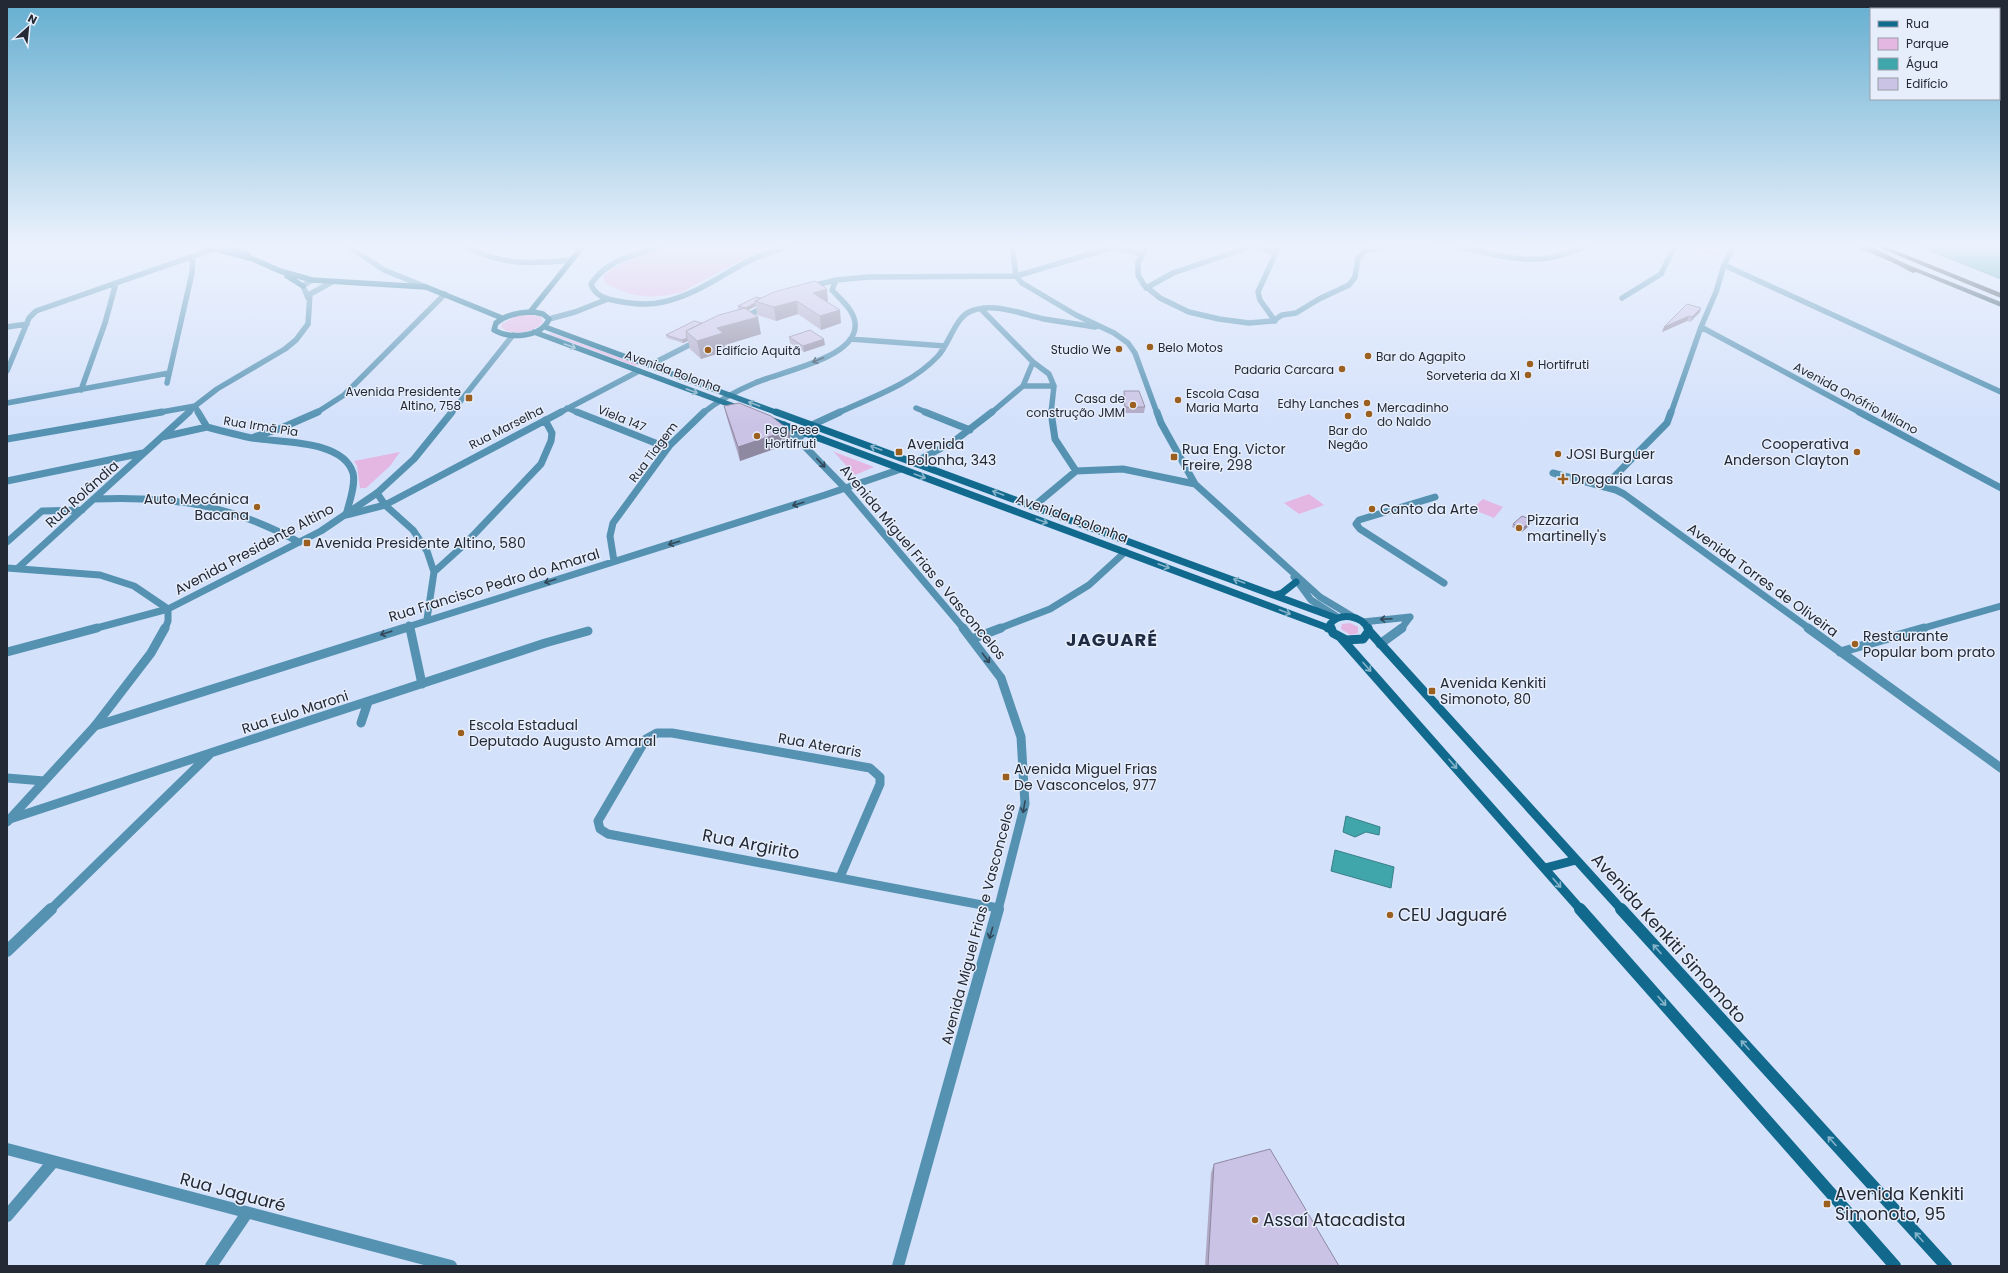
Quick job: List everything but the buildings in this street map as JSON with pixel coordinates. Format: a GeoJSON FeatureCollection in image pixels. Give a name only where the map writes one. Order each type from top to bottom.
{"type":"FeatureCollection","features":[{"type":"Feature","properties":{"kind":"main road"},"geometry":{"type":"LineString","coordinates":[[472,305],[502,318]]}},
{"type":"Feature","properties":{"kind":"main road"},"geometry":{"type":"LineString","coordinates":[[530,312],[535,305]]}},
{"type":"Feature","properties":{"kind":"main road"},"geometry":{"type":"LineString","coordinates":[[530,312],[543,314],[549,318],[549,322],[545,327],[534,332],[513,335],[499,333],[494,330],[496,323],[502,318],[530,312]]}},
{"type":"Feature","properties":{"kind":"main road","name":"Avenida Bolonha"},"geometry":{"type":"LineString","coordinates":[[545,327],[1336,618]]}},
{"type":"Feature","properties":{"kind":"main road","name":"Avenida Bolonha"},"geometry":{"type":"LineString","coordinates":[[534,332],[748,412]]}},
{"type":"Feature","properties":{"kind":"main road"},"geometry":{"type":"LineString","coordinates":[[769,420],[784,425]]}},
{"type":"Feature","properties":{"kind":"main road","name":"Avenida Bolonha"},"geometry":{"type":"LineString","coordinates":[[802,436],[901,469],[1331,629]]}},
{"type":"Feature","properties":{"kind":"main road"},"geometry":{"type":"LineString","coordinates":[[1275,595],[1282,593],[1296,582]]}},
{"type":"Feature","properties":{"kind":"main road"},"geometry":{"type":"LineString","coordinates":[[1340,638],[1358,640],[1366,637],[1362,624],[1345,616],[1336,618],[1331,622],[1331,629],[1545,868],[1895,1266]]}},
{"type":"Feature","properties":{"kind":"main road","name":"Avenida Kenkiti Simomoto"},"geometry":{"type":"LineString","coordinates":[[1362,624],[1946,1266]]}},
{"type":"Feature","properties":{"kind":"main road"},"geometry":{"type":"LineString","coordinates":[[1545,868],[1576,860]]}},
{"type":"Feature","properties":{"kind":"street"},"geometry":{"type":"LineString","coordinates":[[7,371],[32,314],[51,305]]}},
{"type":"Feature","properties":{"kind":"street"},"geometry":{"type":"LineString","coordinates":[[81,390],[110,305]]}},
{"type":"Feature","properties":{"kind":"street"},"geometry":{"type":"LineString","coordinates":[[167,383],[185,305]]}},
{"type":"Feature","properties":{"kind":"street"},"geometry":{"type":"LineString","coordinates":[[7,440],[195,406],[217,389],[285,349],[296,340],[308,324],[308,305]]}},
{"type":"Feature","properties":{"kind":"street"},"geometry":{"type":"LineString","coordinates":[[252,438],[279,429],[320,410],[344,395],[434,305]]}},
{"type":"Feature","properties":{"kind":"street"},"geometry":{"type":"LineString","coordinates":[[549,318],[575,312],[592,305]]}},
{"type":"Feature","properties":{"kind":"street"},"geometry":{"type":"LineString","coordinates":[[738,320],[766,305]]}},
{"type":"Feature","properties":{"kind":"street"},"geometry":{"type":"LineString","coordinates":[[845,305],[855,318],[856,329],[850,339],[945,346]]}},
{"type":"Feature","properties":{"kind":"street"},"geometry":{"type":"LineString","coordinates":[[1060,305],[1076,315],[1114,333],[1128,343],[1135,353],[1161,423],[1195,484],[1291,571],[1327,602],[1362,624],[1378,619],[1410,617],[1402,628],[1380,644]]}},
{"type":"Feature","properties":{"kind":"street"},"geometry":{"type":"LineString","coordinates":[[1175,305],[1189,311],[1246,323],[1260,324],[1275,321],[1281,316],[1297,313],[1309,305]]}},
{"type":"Feature","properties":{"kind":"street"},"geometry":{"type":"LineString","coordinates":[[1266,305],[1272,312],[1275,321]]}},
{"type":"Feature","properties":{"kind":"street"},"geometry":{"type":"LineString","coordinates":[[1604,487],[1665,427],[1710,305]]}},
{"type":"Feature","properties":{"kind":"street"},"geometry":{"type":"LineString","coordinates":[[1812,305],[2001,392]]}},
{"type":"Feature","properties":{"kind":"street"},"geometry":{"type":"LineString","coordinates":[[802,436],[812,425],[916,376],[933,363],[945,346],[960,319],[969,312],[981,309],[1002,309],[1059,322],[1101,327]]}},
{"type":"Feature","properties":{"kind":"street"},"geometry":{"type":"LineString","coordinates":[[981,309],[1033,362],[1049,374],[1054,386],[1051,410],[1055,439],[1076,470]]}},
{"type":"Feature","properties":{"kind":"street"},"geometry":{"type":"LineString","coordinates":[[1059,322],[1076,315]]}},
{"type":"Feature","properties":{"kind":"street"},"geometry":{"type":"LineString","coordinates":[[7,327],[27,324]]}},
{"type":"Feature","properties":{"kind":"street","name":"Avenida Onófrio Milano"},"geometry":{"type":"LineString","coordinates":[[1701,327],[2001,488]]}},
{"type":"Feature","properties":{"kind":"street","name":"Avenida Presidente Altino"},"geometry":{"type":"LineString","coordinates":[[7,652],[168,609],[299,542],[346,515],[377,493],[414,459],[513,335]]}},
{"type":"Feature","properties":{"kind":"street"},"geometry":{"type":"LineString","coordinates":[[650,365],[704,337]]}},
{"type":"Feature","properties":{"kind":"street","name":"Rua Tiagem"},"geometry":{"type":"LineString","coordinates":[[614,561],[610,536],[613,524],[668,448],[693,420],[730,394],[771,376],[824,357],[839,349],[850,339]]}},
{"type":"Feature","properties":{"kind":"street"},"geometry":{"type":"LineString","coordinates":[[7,357],[14,356]]}},
{"type":"Feature","properties":{"kind":"street"},"geometry":{"type":"LineString","coordinates":[[915,462],[953,442],[1014,396],[1023,386],[1033,362]]}},
{"type":"Feature","properties":{"kind":"street","name":"Rua Marselha"},"geometry":{"type":"LineString","coordinates":[[346,515],[385,505],[425,482],[639,371]]}},
{"type":"Feature","properties":{"kind":"street"},"geometry":{"type":"LineString","coordinates":[[7,403],[169,373]]}},
{"type":"Feature","properties":{"kind":"street"},"geometry":{"type":"LineString","coordinates":[[1023,386],[1054,386]]}},
{"type":"Feature","properties":{"kind":"street","name":"Rua Irmã Pia"},"geometry":{"type":"LineString","coordinates":[[195,406],[207,427],[252,438],[321,447],[331,450],[350,464],[354,474],[346,515]]}},
{"type":"Feature","properties":{"kind":"street","name":"Rua Rolândia"},"geometry":{"type":"LineString","coordinates":[[18,568],[195,406]]}},
{"type":"Feature","properties":{"kind":"street","name":"Viela 147"},"geometry":{"type":"LineString","coordinates":[[567,408],[668,448]]}},
{"type":"Feature","properties":{"kind":"street"},"geometry":{"type":"LineString","coordinates":[[916,408],[970,430]]}},
{"type":"Feature","properties":{"kind":"street"},"geometry":{"type":"LineString","coordinates":[[434,572],[465,544],[541,464],[547,453],[552,433],[545,420]]}},
{"type":"Feature","properties":{"kind":"street","name":"Avenida Miguel Frias e Vasconcelos"},"geometry":{"type":"LineString","coordinates":[[784,425],[802,436],[972,639],[1001,678],[1021,737],[1025,804],[998,908],[898,1266]]}},
{"type":"Feature","properties":{"kind":"street"},"geometry":{"type":"LineString","coordinates":[[161,437],[207,427]]}},
{"type":"Feature","properties":{"kind":"street"},"geometry":{"type":"LineString","coordinates":[[7,480],[144,453]]}},
{"type":"Feature","properties":{"kind":"street","name":"Rua Francisco Pedro do Amaral"},"geometry":{"type":"LineString","coordinates":[[95,726],[409,625],[846,488],[901,469]]}},
{"type":"Feature","properties":{"kind":"street"},"geometry":{"type":"LineString","coordinates":[[1034,506],[1076,470],[1123,469],[1195,484]]}},
{"type":"Feature","properties":{"kind":"street","name":"Avenida Torres de Oliveira"},"geometry":{"type":"LineString","coordinates":[[1553,473],[1624,494],[2001,768]]}},
{"type":"Feature","properties":{"kind":"street"},"geometry":{"type":"LineString","coordinates":[[377,493],[385,505],[418,537],[427,551],[434,572],[427,620]]}},
{"type":"Feature","properties":{"kind":"street"},"geometry":{"type":"LineString","coordinates":[[94,499],[122,497],[180,500],[226,509],[281,532],[299,542]]}},
{"type":"Feature","properties":{"kind":"street"},"geometry":{"type":"LineString","coordinates":[[1435,497],[1356,522],[1356,524],[1360,529],[1444,583]]}},
{"type":"Feature","properties":{"kind":"street"},"geometry":{"type":"LineString","coordinates":[[7,542],[40,512],[48,510],[82,510]]}},
{"type":"Feature","properties":{"kind":"street"},"geometry":{"type":"LineString","coordinates":[[972,639],[1050,609],[1089,585],[1125,552]]}},
{"type":"Feature","properties":{"kind":"street"},"geometry":{"type":"LineString","coordinates":[[7,568],[100,575],[134,586],[168,609],[168,621],[154,648],[95,726],[8,821]]}},
{"type":"Feature","properties":{"kind":"street"},"geometry":{"type":"LineString","coordinates":[[1291,571],[1296,582],[1311,600],[1336,618]]}},
{"type":"Feature","properties":{"kind":"street"},"geometry":{"type":"LineString","coordinates":[[1840,652],[2001,606]]}},
{"type":"Feature","properties":{"kind":"street"},"geometry":{"type":"LineString","coordinates":[[409,625],[422,684]]}},
{"type":"Feature","properties":{"kind":"street","name":"Rua Eulo Maroni"},"geometry":{"type":"LineString","coordinates":[[8,821],[556,639],[588,631]]}},
{"type":"Feature","properties":{"kind":"street"},"geometry":{"type":"LineString","coordinates":[[361,723],[368,702]]}},
{"type":"Feature","properties":{"kind":"street","name":"Rua Ateraris"},"geometry":{"type":"LineString","coordinates":[[646,739],[657,733],[672,733],[870,768],[880,777],[880,784],[840,877]]}},
{"type":"Feature","properties":{"kind":"street","name":"Rua Argirito"},"geometry":{"type":"LineString","coordinates":[[646,739],[598,821],[600,829],[608,834],[998,908]]}},
{"type":"Feature","properties":{"kind":"street"},"geometry":{"type":"LineString","coordinates":[[7,951],[210,754]]}},
{"type":"Feature","properties":{"kind":"street"},"geometry":{"type":"LineString","coordinates":[[7,778],[44,781]]}},
{"type":"Feature","properties":{"kind":"street","name":"Rua Jaguaré"},"geometry":{"type":"LineString","coordinates":[[7,1149],[451,1266]]}},
{"type":"Feature","properties":{"kind":"street"},"geometry":{"type":"LineString","coordinates":[[7,1216],[53,1162]]}},
{"type":"Feature","properties":{"kind":"street"},"geometry":{"type":"LineString","coordinates":[[211,1266],[247,1213]]}},
{"type":"Feature","properties":{"kind":"green space"},"geometry":{"type":"Polygon","coordinates":[[[527,314],[541,317],[543,322],[529,331],[523,332],[511,332],[501,327],[502,324],[514,317],[527,314]]]}},
{"type":"Feature","properties":{"kind":"green space"},"geometry":{"type":"Polygon","coordinates":[[[551,333],[638,364],[635,366],[549,334],[551,333]]]}},
{"type":"Feature","properties":{"kind":"green space"},"geometry":{"type":"Polygon","coordinates":[[[833,451],[837,453],[874,467],[855,475],[833,451]]]}},
{"type":"Feature","properties":{"kind":"green space"},"geometry":{"type":"Polygon","coordinates":[[[400,452],[390,466],[366,488],[360,488],[357,466],[354,461],[400,452]]]}},
{"type":"Feature","properties":{"kind":"green space"},"geometry":{"type":"Polygon","coordinates":[[[1309,494],[1324,505],[1299,514],[1284,503],[1309,494]]]}},
{"type":"Feature","properties":{"kind":"green space"},"geometry":{"type":"Polygon","coordinates":[[[1483,499],[1503,507],[1494,518],[1472,509],[1483,499]]]}},
{"type":"Feature","properties":{"kind":"green space"},"geometry":{"type":"Polygon","coordinates":[[[1350,623],[1358,627],[1358,633],[1351,635],[1341,629],[1342,624],[1350,623]]]}},
{"type":"Feature","properties":{"kind":"water"},"geometry":{"type":"Polygon","coordinates":[[[1346,816],[1380,827],[1379,835],[1366,832],[1355,837],[1343,832],[1346,816]]]}},
{"type":"Feature","properties":{"kind":"water"},"geometry":{"type":"Polygon","coordinates":[[[1335,850],[1394,867],[1391,888],[1331,871],[1335,850]]]}},
{"type":"Feature","properties":{"kind":"place","name":"Belo Motos"},"geometry":{"type":"Point","coordinates":[1150,347]}},
{"type":"Feature","properties":{"kind":"place","name":"Studio We"},"geometry":{"type":"Point","coordinates":[1119,349]}},
{"type":"Feature","properties":{"kind":"place","name":"Edifício Aquitã"},"geometry":{"type":"Point","coordinates":[708,350]}},
{"type":"Feature","properties":{"kind":"place","name":"Bar do Agapito"},"geometry":{"type":"Point","coordinates":[1368,356]}},
{"type":"Feature","properties":{"kind":"place","name":"Hortifruti"},"geometry":{"type":"Point","coordinates":[1530,364]}},
{"type":"Feature","properties":{"kind":"place","name":"Padaria Carcara"},"geometry":{"type":"Point","coordinates":[1342,369]}},
{"type":"Feature","properties":{"kind":"place","name":"Sorveteria da XI"},"geometry":{"type":"Point","coordinates":[1528,375]}},
{"type":"Feature","properties":{"kind":"place","name":"Avenida Presidente Altino, 758"},"geometry":{"type":"Point","coordinates":[469,398]}},
{"type":"Feature","properties":{"kind":"place","name":"Escola Casa Maria Marta"},"geometry":{"type":"Point","coordinates":[1178,400]}},
{"type":"Feature","properties":{"kind":"place","name":"Edhy Lanches"},"geometry":{"type":"Point","coordinates":[1367,403]}},
{"type":"Feature","properties":{"kind":"place","name":"Casa de construção JMM"},"geometry":{"type":"Point","coordinates":[1133,405]}},
{"type":"Feature","properties":{"kind":"place","name":"Mercadinho do Naldo"},"geometry":{"type":"Point","coordinates":[1369,414]}},
{"type":"Feature","properties":{"kind":"place","name":"Bar do Negão"},"geometry":{"type":"Point","coordinates":[1348,416]}},
{"type":"Feature","properties":{"kind":"place","name":"Peg Pese Hortifruti"},"geometry":{"type":"Point","coordinates":[757,436]}},
{"type":"Feature","properties":{"kind":"place","name":"Avenida Bolonha, 343"},"geometry":{"type":"Point","coordinates":[899,452]}},
{"type":"Feature","properties":{"kind":"place","name":"Cooperativa Anderson Clayton"},"geometry":{"type":"Point","coordinates":[1857,452]}},
{"type":"Feature","properties":{"kind":"place","name":"JOSI Burguer"},"geometry":{"type":"Point","coordinates":[1558,454]}},
{"type":"Feature","properties":{"kind":"place","name":"Rua Eng. Victor Freire, 298"},"geometry":{"type":"Point","coordinates":[1174,457]}},
{"type":"Feature","properties":{"kind":"place","name":"Drogaria Laras"},"geometry":{"type":"Point","coordinates":[1563,479]}},
{"type":"Feature","properties":{"kind":"place","name":"Auto Mecánica Bacana"},"geometry":{"type":"Point","coordinates":[257,507]}},
{"type":"Feature","properties":{"kind":"place","name":"Canto da Arte"},"geometry":{"type":"Point","coordinates":[1372,509]}},
{"type":"Feature","properties":{"kind":"place","name":"Pizzaria martinelly's"},"geometry":{"type":"Point","coordinates":[1519,528]}},
{"type":"Feature","properties":{"kind":"place","name":"Avenida Presidente Altino, 580"},"geometry":{"type":"Point","coordinates":[307,543]}},
{"type":"Feature","properties":{"kind":"place","name":"Restaurante Popular bom prato"},"geometry":{"type":"Point","coordinates":[1855,644]}},
{"type":"Feature","properties":{"kind":"place","name":"Avenida Kenkiti Simonoto, 80"},"geometry":{"type":"Point","coordinates":[1432,691]}},
{"type":"Feature","properties":{"kind":"place","name":"Escola Estadual Deputado Augusto Amaral"},"geometry":{"type":"Point","coordinates":[461,733]}},
{"type":"Feature","properties":{"kind":"place","name":"Avenida Miguel Frias De Vasconcelos, 977"},"geometry":{"type":"Point","coordinates":[1006,777]}},
{"type":"Feature","properties":{"kind":"place","name":"CEU Jaguaré"},"geometry":{"type":"Point","coordinates":[1390,915]}},
{"type":"Feature","properties":{"kind":"place","name":"Avenida Kenkiti Simonoto, 95"},"geometry":{"type":"Point","coordinates":[1827,1204]}},
{"type":"Feature","properties":{"kind":"place","name":"Assaí Atacadista"},"geometry":{"type":"Point","coordinates":[1255,1220]}},
{"type":"Feature","properties":{"kind":"district","name":"JAGUARÉ"},"geometry":{"type":"Point","coordinates":[1112,639]}}]}
